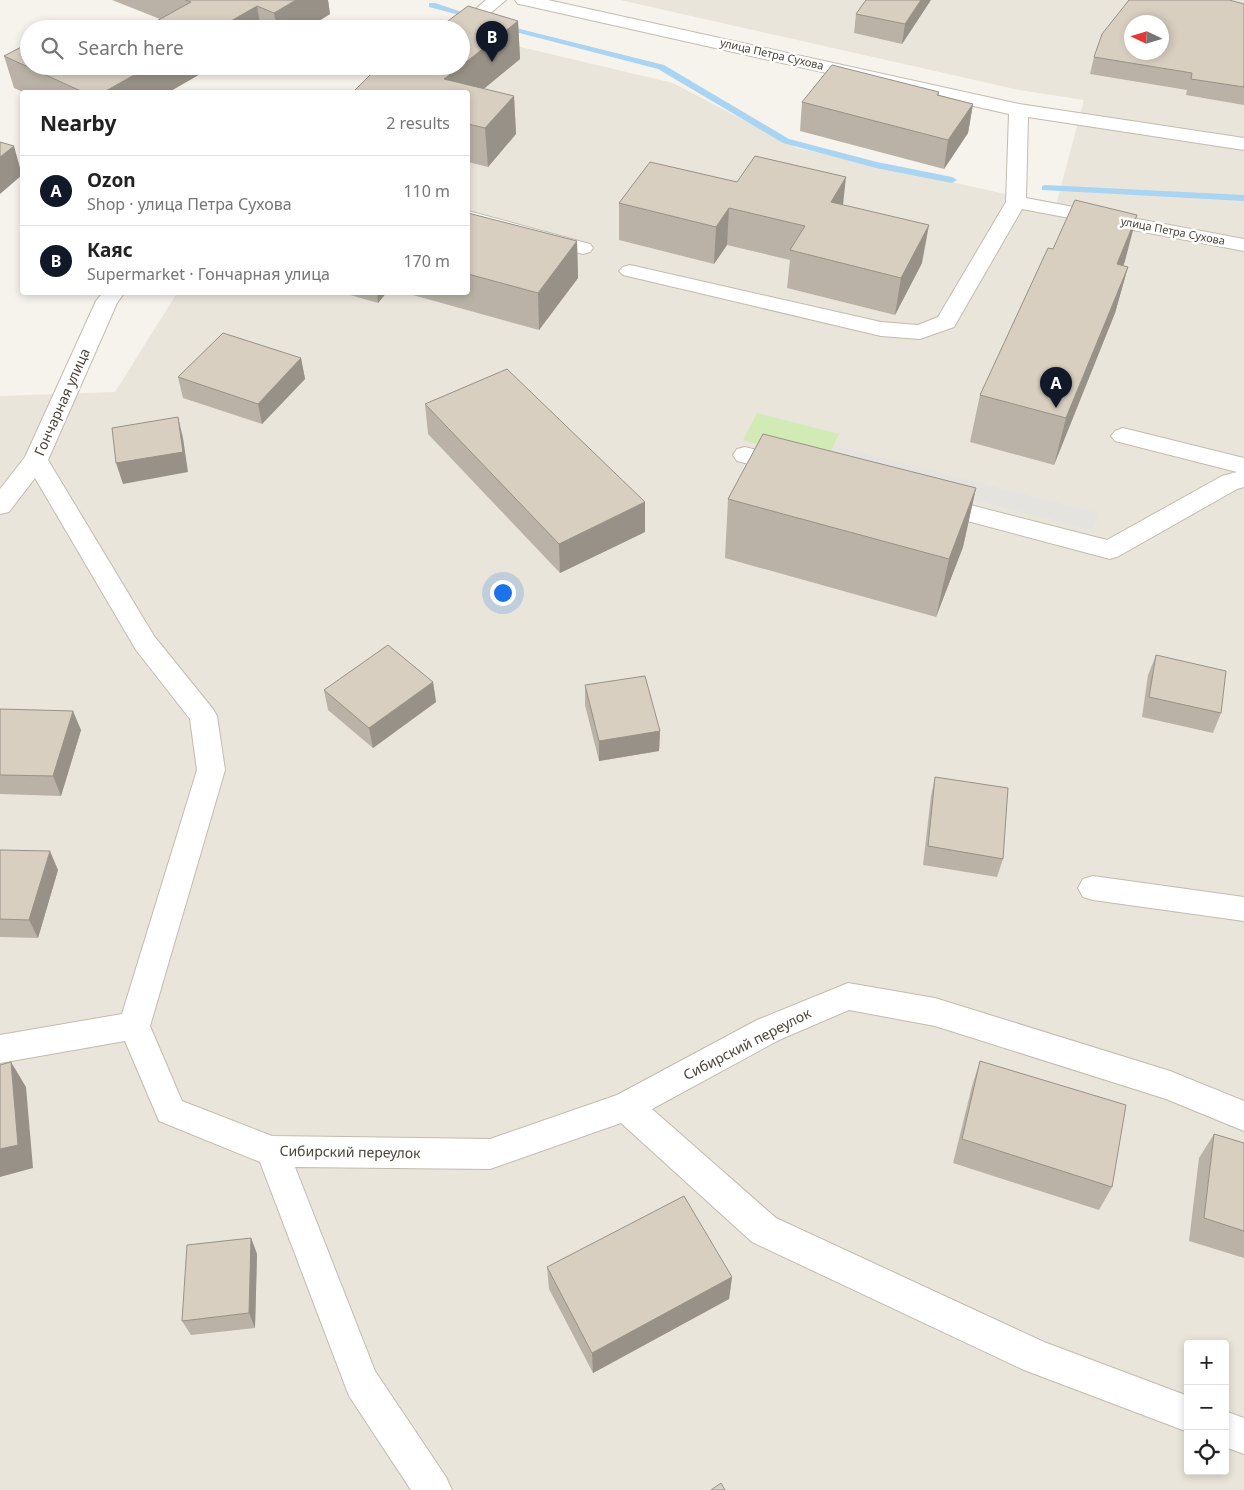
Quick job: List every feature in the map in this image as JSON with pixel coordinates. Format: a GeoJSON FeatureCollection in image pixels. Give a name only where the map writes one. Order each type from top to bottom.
{"type":"FeatureCollection","features":[{"type":"Feature","properties":{"kind":"street"},"geometry":{"type":"LineString","coordinates":[[470,22],[497,0]]}},
{"type":"Feature","properties":{"kind":"street","name":"улица Петра Сухова"},"geometry":{"type":"LineString","coordinates":[[524,0],[1019,110],[1244,144]]}},
{"type":"Feature","properties":{"kind":"street"},"geometry":{"type":"LineString","coordinates":[[630,271],[881,329],[920,332],[946,322],[1016,202],[1019,110]]}},
{"type":"Feature","properties":{"kind":"street","name":"улица Петра Сухова"},"geometry":{"type":"LineString","coordinates":[[1016,202],[1244,245]]}},
{"type":"Feature","properties":{"kind":"street"},"geometry":{"type":"LineString","coordinates":[[470,218],[583,248]]}},
{"type":"Feature","properties":{"kind":"street","name":"Гончарная улица"},"geometry":{"type":"LineString","coordinates":[[0,506],[36,460],[107,301],[112,295]]}},
{"type":"Feature","properties":{"kind":"street"},"geometry":{"type":"LineString","coordinates":[[1123,436],[1244,466]]}},
{"type":"Feature","properties":{"kind":"street"},"geometry":{"type":"LineString","coordinates":[[745,455],[812,472]]}},
{"type":"Feature","properties":{"kind":"street"},"geometry":{"type":"LineString","coordinates":[[36,460],[145,643],[203,716],[211,770],[134,1026],[170,1111],[272,1151],[362,1383],[433,1490]]}},
{"type":"Feature","properties":{"kind":"street"},"geometry":{"type":"LineString","coordinates":[[918,500],[1110,550],[1230,482],[1244,480]]}},
{"type":"Feature","properties":{"kind":"street"},"geometry":{"type":"LineString","coordinates":[[1093,888],[1244,909]]}},
{"type":"Feature","properties":{"kind":"street","name":"Сибирский переулок"},"geometry":{"type":"LineString","coordinates":[[272,1151],[490,1154],[626,1107],[768,1030],[848,996],[936,1012],[1170,1086],[1244,1116]]}},
{"type":"Feature","properties":{"kind":"street"},"geometry":{"type":"LineString","coordinates":[[0,1049],[134,1026]]}},
{"type":"Feature","properties":{"kind":"street"},"geometry":{"type":"LineString","coordinates":[[626,1107],[764,1230],[1037,1357],[1184,1412]]}},
{"type":"Feature","properties":{"kind":"street"},"geometry":{"type":"LineString","coordinates":[[1228,1430],[1244,1436]]}},
{"type":"Feature","properties":{"kind":"shaded area"},"geometry":{"type":"Polygon","coordinates":[[[620,0],[1244,0],[1244,1490],[0,1490],[0,396],[115,392],[176,295],[470,295],[470,90],[467,90],[463,75],[470,75],[470,35],[673,83],[797,148],[1056,205],[1084,100],[1019,90],[620,0]]]}},
{"type":"Feature","properties":{"kind":"shaded area"},"geometry":{"type":"Polygon","coordinates":[[[834,446],[1098,513],[1093,530],[826,462],[834,446]]]}},
{"type":"Feature","properties":{"kind":"green space"},"geometry":{"type":"Polygon","coordinates":[[[757,413],[839,434],[826,462],[743,440],[757,413]]]}},
{"type":"Feature","properties":{"kind":"building"},"geometry":{"type":"Polygon","coordinates":[[[185,0],[296,0],[274,13],[257,6],[233,20],[158,20],[191,2],[185,0]]]}},
{"type":"Feature","properties":{"kind":"building"},"geometry":{"type":"Polygon","coordinates":[[[866,0],[921,0],[905,24],[856,14],[866,0]]]}},
{"type":"Feature","properties":{"kind":"building"},"geometry":{"type":"Polygon","coordinates":[[[1129,0],[1229,0],[1244,4],[1244,87],[1191,79],[1192,73],[1094,57],[1102,34],[1129,0]]]}},
{"type":"Feature","properties":{"kind":"building"},"geometry":{"type":"Polygon","coordinates":[[[468,6],[518,21],[470,59],[470,20],[449,20],[468,6]]]}},
{"type":"Feature","properties":{"kind":"building"},"geometry":{"type":"Polygon","coordinates":[[[20,48],[20,63],[4,56],[20,48]]]}},
{"type":"Feature","properties":{"kind":"building"},"geometry":{"type":"Polygon","coordinates":[[[832,65],[939,92],[937,95],[973,104],[948,140],[802,102],[832,65]]]}},
{"type":"Feature","properties":{"kind":"building"},"geometry":{"type":"Polygon","coordinates":[[[46,75],[134,75],[108,90],[79,90],[46,75]]]}},
{"type":"Feature","properties":{"kind":"building"},"geometry":{"type":"Polygon","coordinates":[[[370,75],[449,75],[444,79],[514,96],[485,128],[470,124],[470,90],[355,90],[370,75]]]}},
{"type":"Feature","properties":{"kind":"building"},"geometry":{"type":"Polygon","coordinates":[[[0,142],[14,146],[0,157],[0,142]]]}},
{"type":"Feature","properties":{"kind":"building"},"geometry":{"type":"Polygon","coordinates":[[[755,156],[846,177],[831,202],[929,225],[901,278],[790,250],[805,226],[729,208],[716,227],[619,203],[650,162],[737,182],[755,156]]]}},
{"type":"Feature","properties":{"kind":"building"},"geometry":{"type":"Polygon","coordinates":[[[1075,200],[1137,215],[1117,264],[1128,267],[1066,418],[980,395],[1048,248],[1053,249],[1075,200]]]}},
{"type":"Feature","properties":{"kind":"building"},"geometry":{"type":"Polygon","coordinates":[[[470,214],[577,241],[538,293],[470,275],[470,214]]]}},
{"type":"Feature","properties":{"kind":"building"},"geometry":{"type":"Polygon","coordinates":[[[223,333],[301,358],[258,404],[178,377],[223,333]]]}},
{"type":"Feature","properties":{"kind":"building"},"geometry":{"type":"Polygon","coordinates":[[[507,369],[645,502],[559,544],[425,404],[507,369]]]}},
{"type":"Feature","properties":{"kind":"building"},"geometry":{"type":"Polygon","coordinates":[[[178,417],[183,452],[116,463],[112,428],[178,417]]]}},
{"type":"Feature","properties":{"kind":"building"},"geometry":{"type":"Polygon","coordinates":[[[763,434],[976,488],[949,559],[728,499],[763,434]]]}},
{"type":"Feature","properties":{"kind":"building"},"geometry":{"type":"Polygon","coordinates":[[[388,645],[433,682],[369,728],[324,690],[388,645]]]}},
{"type":"Feature","properties":{"kind":"building"},"geometry":{"type":"Polygon","coordinates":[[[1156,655],[1226,671],[1221,713],[1149,697],[1156,655]]]}},
{"type":"Feature","properties":{"kind":"building"},"geometry":{"type":"Polygon","coordinates":[[[645,676],[660,731],[599,741],[585,685],[645,676]]]}},
{"type":"Feature","properties":{"kind":"building"},"geometry":{"type":"Polygon","coordinates":[[[0,709],[73,711],[53,776],[0,775],[0,709]]]}},
{"type":"Feature","properties":{"kind":"building"},"geometry":{"type":"Polygon","coordinates":[[[935,777],[1008,788],[1003,859],[928,846],[935,777]]]}},
{"type":"Feature","properties":{"kind":"building"},"geometry":{"type":"Polygon","coordinates":[[[0,850],[50,851],[29,920],[0,919],[0,850]]]}},
{"type":"Feature","properties":{"kind":"building"},"geometry":{"type":"Polygon","coordinates":[[[980,1061],[1126,1105],[1112,1187],[962,1139],[980,1061]]]}},
{"type":"Feature","properties":{"kind":"building"},"geometry":{"type":"Polygon","coordinates":[[[11,1062],[18,1145],[0,1149],[0,1065],[11,1062]]]}},
{"type":"Feature","properties":{"kind":"building"},"geometry":{"type":"Polygon","coordinates":[[[1214,1134],[1244,1143],[1244,1231],[1204,1218],[1214,1134]]]}},
{"type":"Feature","properties":{"kind":"building"},"geometry":{"type":"Polygon","coordinates":[[[684,1196],[732,1277],[592,1353],[547,1267],[684,1196]]]}},
{"type":"Feature","properties":{"kind":"building"},"geometry":{"type":"Polygon","coordinates":[[[251,1238],[249,1313],[182,1321],[187,1245],[251,1238]]]}},
{"type":"Feature","properties":{"kind":"building"},"geometry":{"type":"Polygon","coordinates":[[[721,1483],[725,1490],[711,1490],[721,1483]]]}},
{"type":"Feature","properties":{"kind":"waterway"},"geometry":{"type":"LineString","coordinates":[[432,5],[467,15]]}},
{"type":"Feature","properties":{"kind":"waterway"},"geometry":{"type":"LineString","coordinates":[[503,26],[661,67],[786,141],[876,165],[952,180]]}},
{"type":"Feature","properties":{"kind":"waterway"},"geometry":{"type":"LineString","coordinates":[[1045,188],[1244,198]]}},
{"type":"Feature","properties":{"kind":"place","name":"Каяс"},"geometry":{"type":"Point","coordinates":[492,62]}},
{"type":"Feature","properties":{"kind":"place","name":"Ozon"},"geometry":{"type":"Point","coordinates":[1056,408]}}]}
